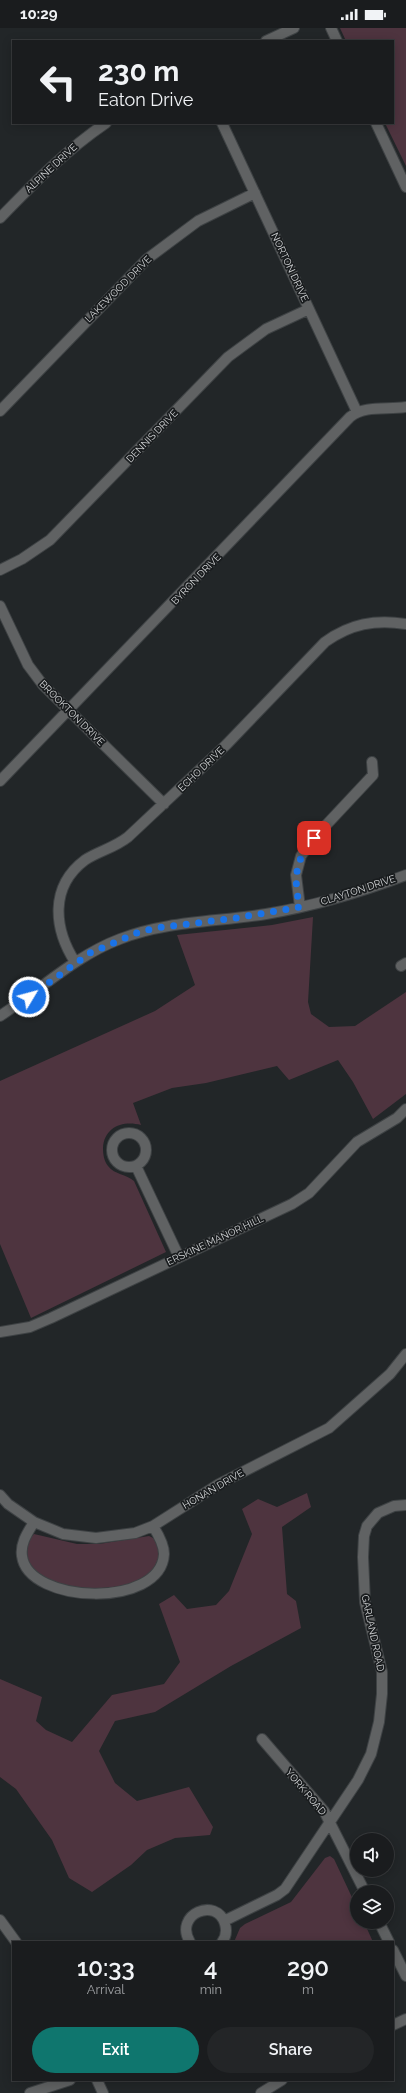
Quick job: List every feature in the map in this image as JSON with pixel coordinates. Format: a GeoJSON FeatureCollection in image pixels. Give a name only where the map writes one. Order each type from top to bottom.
{"type":"FeatureCollection","features":[{"type":"Feature","properties":{"kind":"street"},"geometry":{"type":"LineString","coordinates":[[268,40],[294,28]]}},
{"type":"Feature","properties":{"kind":"street"},"geometry":{"type":"LineString","coordinates":[[331,28],[337,40]]}},
{"type":"Feature","properties":{"kind":"street","name":"ALPINE DRIVE"},"geometry":{"type":"LineString","coordinates":[[0,218],[48,168],[79,142],[105,124]]}},
{"type":"Feature","properties":{"kind":"street","name":"NORTON DRIVE"},"geometry":{"type":"LineString","coordinates":[[222,124],[356,412]]}},
{"type":"Feature","properties":{"kind":"street"},"geometry":{"type":"LineString","coordinates":[[376,124],[406,187]]}},
{"type":"Feature","properties":{"kind":"street","name":"LAKEWOOD DRIVE"},"geometry":{"type":"LineString","coordinates":[[0,410],[147,259],[198,221],[255,193]]}},
{"type":"Feature","properties":{"kind":"street","name":"DENNIS DRIVE"},"geometry":{"type":"LineString","coordinates":[[0,570],[22,560],[50,540],[228,357],[266,329],[309,308]]}},
{"type":"Feature","properties":{"kind":"street"},"geometry":{"type":"LineString","coordinates":[[356,412],[406,406]]}},
{"type":"Feature","properties":{"kind":"street","name":"BYRON DRIVE"},"geometry":{"type":"LineString","coordinates":[[0,781],[356,412]]}},
{"type":"Feature","properties":{"kind":"street","name":"BROOKTON DRIVE"},"geometry":{"type":"LineString","coordinates":[[0,606],[28,666],[42,685],[164,804]]}},
{"type":"Feature","properties":{"kind":"street","name":"ECHO DRIVE"},"geometry":{"type":"LineString","coordinates":[[75,962],[62,939],[58,919],[60,900],[66,884],[78,866],[86,860],[118,844],[164,804],[235,736],[325,642],[338,633],[359,625],[381,621],[406,624]]}},
{"type":"Feature","properties":{"kind":"street"},"geometry":{"type":"LineString","coordinates":[[300,907],[296,875],[300,856],[314,838],[373,775],[372,762]]}},
{"type":"Feature","properties":{"kind":"street","name":"CLAYTON DRIVE"},"geometry":{"type":"LineString","coordinates":[[0,1016],[75,962],[106,945],[156,928],[236,918],[300,907],[338,898],[406,875]]}},
{"type":"Feature","properties":{"kind":"street","name":"ERSKINE MANOR HILL"},"geometry":{"type":"LineString","coordinates":[[0,1332],[30,1327],[51,1318],[292,1204],[309,1193],[357,1142],[397,1118],[406,1109]]}},
{"type":"Feature","properties":{"kind":"street"},"geometry":{"type":"LineString","coordinates":[[136,1166],[179,1257]]}},
{"type":"Feature","properties":{"kind":"street","name":"HONAN DRIVE"},"geometry":{"type":"LineString","coordinates":[[0,1495],[8,1504],[34,1522],[63,1534],[96,1538],[127,1535],[153,1526],[218,1484],[329,1428],[390,1374],[406,1354]]}},
{"type":"Feature","properties":{"kind":"street","name":"GARLAND ROAD"},"geometry":{"type":"LineString","coordinates":[[224,1921],[277,1895],[285,1889],[358,1780],[370,1754],[379,1722],[382,1694],[381,1664],[365,1602],[363,1557],[364,1536],[367,1526],[378,1513],[394,1506],[406,1505]]}},
{"type":"Feature","properties":{"kind":"street"},"geometry":{"type":"LineString","coordinates":[[34,1522],[23,1545],[22,1556],[28,1571],[36,1578],[55,1587],[80,1593],[97,1594],[139,1586],[152,1579],[158,1572],[164,1553],[162,1544],[153,1526]]}},
{"type":"Feature","properties":{"kind":"street","name":"YORK ROAD"},"geometry":{"type":"LineString","coordinates":[[262,1739],[324,1811],[361,1885]]}},
{"type":"Feature","properties":{"kind":"street"},"geometry":{"type":"LineString","coordinates":[[190,1941],[186,1928],[188,1922],[196,1912],[202,1910],[215,1912],[224,1921],[226,1934],[222,1941]]}},
{"type":"Feature","properties":{"kind":"street"},"geometry":{"type":"LineString","coordinates":[[0,1920],[15,1941]]}},
{"type":"Feature","properties":{"kind":"street"},"geometry":{"type":"LineString","coordinates":[[382,1929],[388,1941]]}},
{"type":"Feature","properties":{"kind":"street"},"geometry":{"type":"LineString","coordinates":[[394,1952],[406,1976]]}},
{"type":"Feature","properties":{"kind":"street"},"geometry":{"type":"LineString","coordinates":[[394,2025],[406,2019]]}},
{"type":"Feature","properties":{"kind":"street"},"geometry":{"type":"LineString","coordinates":[[30,2093],[67,2081]]}},
{"type":"Feature","properties":{"kind":"street"},"geometry":{"type":"LineString","coordinates":[[97,2081],[103,2093]]}},
{"type":"Feature","properties":{"kind":"street"},"geometry":{"type":"LineString","coordinates":[[261,2093],[280,2081]]}},
{"type":"Feature","properties":{"kind":"shaded area"},"geometry":{"type":"Polygon","coordinates":[[[340,28],[406,28],[406,166],[385,124],[394,124],[394,40],[346,40],[340,28]]]}},
{"type":"Feature","properties":{"kind":"shaded area"},"geometry":{"type":"Polygon","coordinates":[[[313,917],[308,1002],[311,1014],[329,1027],[355,1026],[406,992],[406,1094],[373,1119],[353,1082],[338,1060],[289,1080],[277,1066],[206,1083],[172,1088],[133,1103],[141,1125],[121,1125],[111,1130],[104,1141],[104,1157],[111,1169],[134,1181],[166,1252],[31,1318],[0,1244],[0,1081],[155,1011],[195,985],[177,935],[272,925],[313,917]]]}},
{"type":"Feature","properties":{"kind":"shaded area"},"geometry":{"type":"Polygon","coordinates":[[[307,1493],[311,1507],[282,1527],[287,1594],[296,1601],[301,1628],[231,1666],[155,1712],[115,1721],[99,1751],[115,1783],[137,1801],[189,1787],[213,1827],[210,1835],[175,1838],[147,1850],[131,1865],[92,1892],[69,1878],[52,1840],[16,1789],[0,1777],[0,1679],[42,1697],[36,1721],[46,1730],[72,1742],[112,1695],[164,1684],[180,1662],[159,1604],[174,1595],[187,1609],[216,1605],[229,1591],[252,1534],[242,1509],[258,1499],[277,1507],[307,1493]]]}},
{"type":"Feature","properties":{"kind":"shaded area"},"geometry":{"type":"Polygon","coordinates":[[[34,1534],[77,1544],[99,1544],[149,1536],[155,1540],[158,1545],[160,1551],[159,1558],[152,1570],[147,1575],[130,1584],[98,1588],[80,1588],[63,1585],[47,1579],[35,1571],[28,1560],[27,1552],[29,1539],[34,1534]]]}},
{"type":"Feature","properties":{"kind":"shaded area"},"geometry":{"type":"Polygon","coordinates":[[[330,1856],[334,1859],[350,1893],[350,1929],[367,1929],[373,1941],[234,1941],[240,1928],[245,1924],[291,1902],[325,1858],[330,1856]]]}},
{"type":"Feature","properties":{"kind":"route"},"geometry":{"type":"LineString","coordinates":[[29,997],[82,957],[106,945],[139,932],[176,925],[221,921],[267,914],[300,907],[296,875],[298,863],[300,856],[314,838]]}}]}
